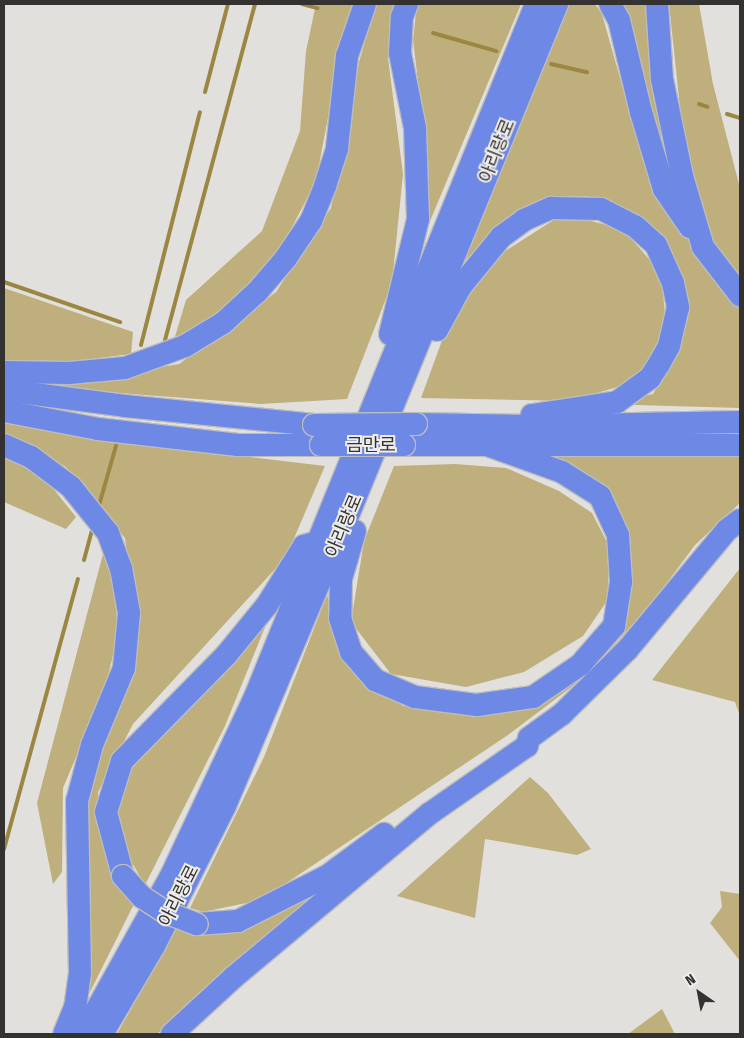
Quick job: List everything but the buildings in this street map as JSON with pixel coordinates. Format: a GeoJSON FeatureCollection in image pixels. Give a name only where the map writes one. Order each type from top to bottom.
{"type":"FeatureCollection","features":[{"type":"Feature","properties":{"kind":"highway"},"geometry":{"type":"LineString","coordinates":[[4,372],[35,374],[103,371],[125,368],[184,346],[223,323],[257,292],[286,258],[310,221],[337,148],[347,56],[365,4]]}},
{"type":"Feature","properties":{"kind":"highway"},"geometry":{"type":"LineString","coordinates":[[407,4],[402,17],[400,53],[415,128],[418,219],[389,336],[408,345],[433,338],[462,286],[501,237],[524,220],[552,208],[601,209],[636,227],[656,245],[673,283],[678,307],[669,346],[650,378],[618,402],[532,415],[528,426]]}},
{"type":"Feature","properties":{"kind":"highway","name":"아리랑로"},"geometry":{"type":"LineString","coordinates":[[102,1034],[154,946],[225,806],[349,513],[408,345],[536,4]]}},
{"type":"Feature","properties":{"kind":"highway","name":"아리랑로"},"geometry":{"type":"LineString","coordinates":[[83,1034],[176,865],[255,697],[318,542],[408,345],[557,4]]}},
{"type":"Feature","properties":{"kind":"highway"},"geometry":{"type":"LineString","coordinates":[[610,4],[619,20],[664,189],[703,247],[740,295]]}},
{"type":"Feature","properties":{"kind":"highway"},"geometry":{"type":"LineString","coordinates":[[657,4],[662,79],[682,176],[703,247]]}},
{"type":"Feature","properties":{"kind":"highway","name":"금만로"},"geometry":{"type":"LineString","coordinates":[[4,390],[317,435],[404,445],[740,445]]}},
{"type":"Feature","properties":{"kind":"highway","name":"금만로"},"geometry":{"type":"LineString","coordinates":[[4,411],[98,429],[238,445],[416,424],[528,426],[740,422]]}},
{"type":"Feature","properties":{"kind":"highway"},"geometry":{"type":"LineString","coordinates":[[4,445],[31,457],[71,487],[108,533],[120,568],[129,613],[128,641],[124,668],[92,745],[77,801],[80,973],[76,1007],[64,1034]]}},
{"type":"Feature","properties":{"kind":"highway"},"geometry":{"type":"LineString","coordinates":[[349,513],[356,530],[341,578],[340,618],[351,652],[375,680],[414,697],[477,705],[533,697],[580,664],[614,626],[621,582],[618,534],[600,496],[562,472],[487,445]]}},
{"type":"Feature","properties":{"kind":"highway"},"geometry":{"type":"LineString","coordinates":[[318,542],[304,546],[267,606],[227,654],[122,761],[106,812],[123,876],[142,897],[157,907],[197,924],[238,921],[327,876],[418,809],[521,739],[529,738],[562,714],[627,650],[727,530],[740,520]]}},
{"type":"Feature","properties":{"kind":"highway"},"geometry":{"type":"LineString","coordinates":[[172,1034],[234,977],[422,821],[527,746],[529,738]]}},
{"type":"Feature","properties":{"kind":"shaded area"},"geometry":{"type":"Polygon","coordinates":[[[316,4],[353,4],[346,22],[316,181],[280,250],[223,311],[174,340],[186,300],[262,231],[300,131],[306,51],[316,4]]]}},
{"type":"Feature","properties":{"kind":"shaded area"},"geometry":{"type":"Polygon","coordinates":[[[376,4],[412,4],[388,58],[403,174],[392,283],[347,399],[261,404],[41,387],[179,364],[276,292],[331,208],[359,62],[376,4]]]}},
{"type":"Feature","properties":{"kind":"shaded area"},"geometry":{"type":"Polygon","coordinates":[[[417,4],[521,4],[417,252],[426,148],[413,40],[417,4]]]}},
{"type":"Feature","properties":{"kind":"shaded area"},"geometry":{"type":"Polygon","coordinates":[[[568,4],[595,4],[602,14],[627,103],[664,204],[740,306],[740,408],[603,404],[653,394],[676,352],[687,305],[637,217],[586,196],[517,211],[459,266],[568,4]]]}},
{"type":"Feature","properties":{"kind":"shaded area"},"geometry":{"type":"Polygon","coordinates":[[[623,4],[648,4],[662,127],[659,172],[623,4]]]}},
{"type":"Feature","properties":{"kind":"shaded area"},"geometry":{"type":"Polygon","coordinates":[[[669,4],[699,4],[713,84],[740,188],[740,276],[713,242],[685,155],[669,4]]]}},
{"type":"Feature","properties":{"kind":"shaded area"},"geometry":{"type":"Polygon","coordinates":[[[563,214],[623,229],[661,273],[666,324],[651,362],[624,385],[570,401],[421,398],[447,327],[496,257],[563,214]]]}},
{"type":"Feature","properties":{"kind":"shaded area"},"geometry":{"type":"Polygon","coordinates":[[[4,288],[133,332],[131,354],[35,366],[4,360],[4,288]]]}},
{"type":"Feature","properties":{"kind":"shaded area"},"geometry":{"type":"Polygon","coordinates":[[[4,423],[106,440],[325,466],[286,557],[133,724],[98,792],[98,827],[111,875],[134,904],[83,1006],[91,937],[85,885],[89,779],[138,642],[125,538],[66,467],[4,433],[4,423]]]}},
{"type":"Feature","properties":{"kind":"shaded area"},"geometry":{"type":"Polygon","coordinates":[[[534,452],[740,454],[740,503],[695,545],[652,603],[586,676],[508,735],[261,900],[203,912],[190,908],[264,757],[327,595],[348,663],[403,706],[502,711],[547,697],[628,607],[609,500],[534,452]]]}},
{"type":"Feature","properties":{"kind":"shaded area"},"geometry":{"type":"Polygon","coordinates":[[[4,456],[44,477],[76,517],[66,529],[4,502],[4,456]]]}},
{"type":"Feature","properties":{"kind":"shaded area"},"geometry":{"type":"Polygon","coordinates":[[[455,464],[506,468],[559,491],[592,513],[610,548],[607,601],[583,636],[524,672],[466,687],[391,674],[351,622],[364,541],[394,466],[455,464]]]}},
{"type":"Feature","properties":{"kind":"shaded area"},"geometry":{"type":"Polygon","coordinates":[[[103,554],[111,572],[119,631],[105,688],[63,788],[62,872],[53,884],[37,803],[103,554]]]}},
{"type":"Feature","properties":{"kind":"shaded area"},"geometry":{"type":"Polygon","coordinates":[[[740,568],[740,716],[735,702],[652,680],[740,568]]]}},
{"type":"Feature","properties":{"kind":"shaded area"},"geometry":{"type":"Polygon","coordinates":[[[271,612],[225,726],[145,885],[125,851],[116,804],[130,765],[271,612]]]}},
{"type":"Feature","properties":{"kind":"shaded area"},"geometry":{"type":"Polygon","coordinates":[[[530,777],[548,793],[591,849],[577,855],[485,839],[475,918],[397,896],[530,777]]]}},
{"type":"Feature","properties":{"kind":"shaded area"},"geometry":{"type":"Polygon","coordinates":[[[329,881],[157,1034],[117,1034],[178,926],[233,931],[329,881]]]}},
{"type":"Feature","properties":{"kind":"shaded area"},"geometry":{"type":"Polygon","coordinates":[[[720,891],[740,894],[740,961],[710,923],[722,907],[720,891]]]}},
{"type":"Feature","properties":{"kind":"shaded area"},"geometry":{"type":"Polygon","coordinates":[[[662,1009],[675,1034],[628,1034],[662,1009]]]}},
{"type":"Feature","properties":{"kind":"waterway"},"geometry":{"type":"LineString","coordinates":[[205,92],[228,4]]}},
{"type":"Feature","properties":{"kind":"waterway"},"geometry":{"type":"LineString","coordinates":[[165,340],[255,4]]}},
{"type":"Feature","properties":{"kind":"waterway"},"geometry":{"type":"LineString","coordinates":[[302,4],[317,8]]}},
{"type":"Feature","properties":{"kind":"waterway"},"geometry":{"type":"LineString","coordinates":[[433,33],[496,51]]}},
{"type":"Feature","properties":{"kind":"waterway"},"geometry":{"type":"LineString","coordinates":[[551,64],[587,72]]}},
{"type":"Feature","properties":{"kind":"waterway"},"geometry":{"type":"LineString","coordinates":[[699,104],[708,107]]}},
{"type":"Feature","properties":{"kind":"waterway"},"geometry":{"type":"LineString","coordinates":[[141,345],[200,112]]}},
{"type":"Feature","properties":{"kind":"waterway"},"geometry":{"type":"LineString","coordinates":[[727,114],[740,118]]}},
{"type":"Feature","properties":{"kind":"waterway"},"geometry":{"type":"LineString","coordinates":[[4,282],[120,322]]}},
{"type":"Feature","properties":{"kind":"waterway"},"geometry":{"type":"LineString","coordinates":[[98,509],[116,446]]}},
{"type":"Feature","properties":{"kind":"waterway"},"geometry":{"type":"LineString","coordinates":[[84,560],[93,527]]}},
{"type":"Feature","properties":{"kind":"waterway"},"geometry":{"type":"LineString","coordinates":[[4,849],[78,579]]}}]}
